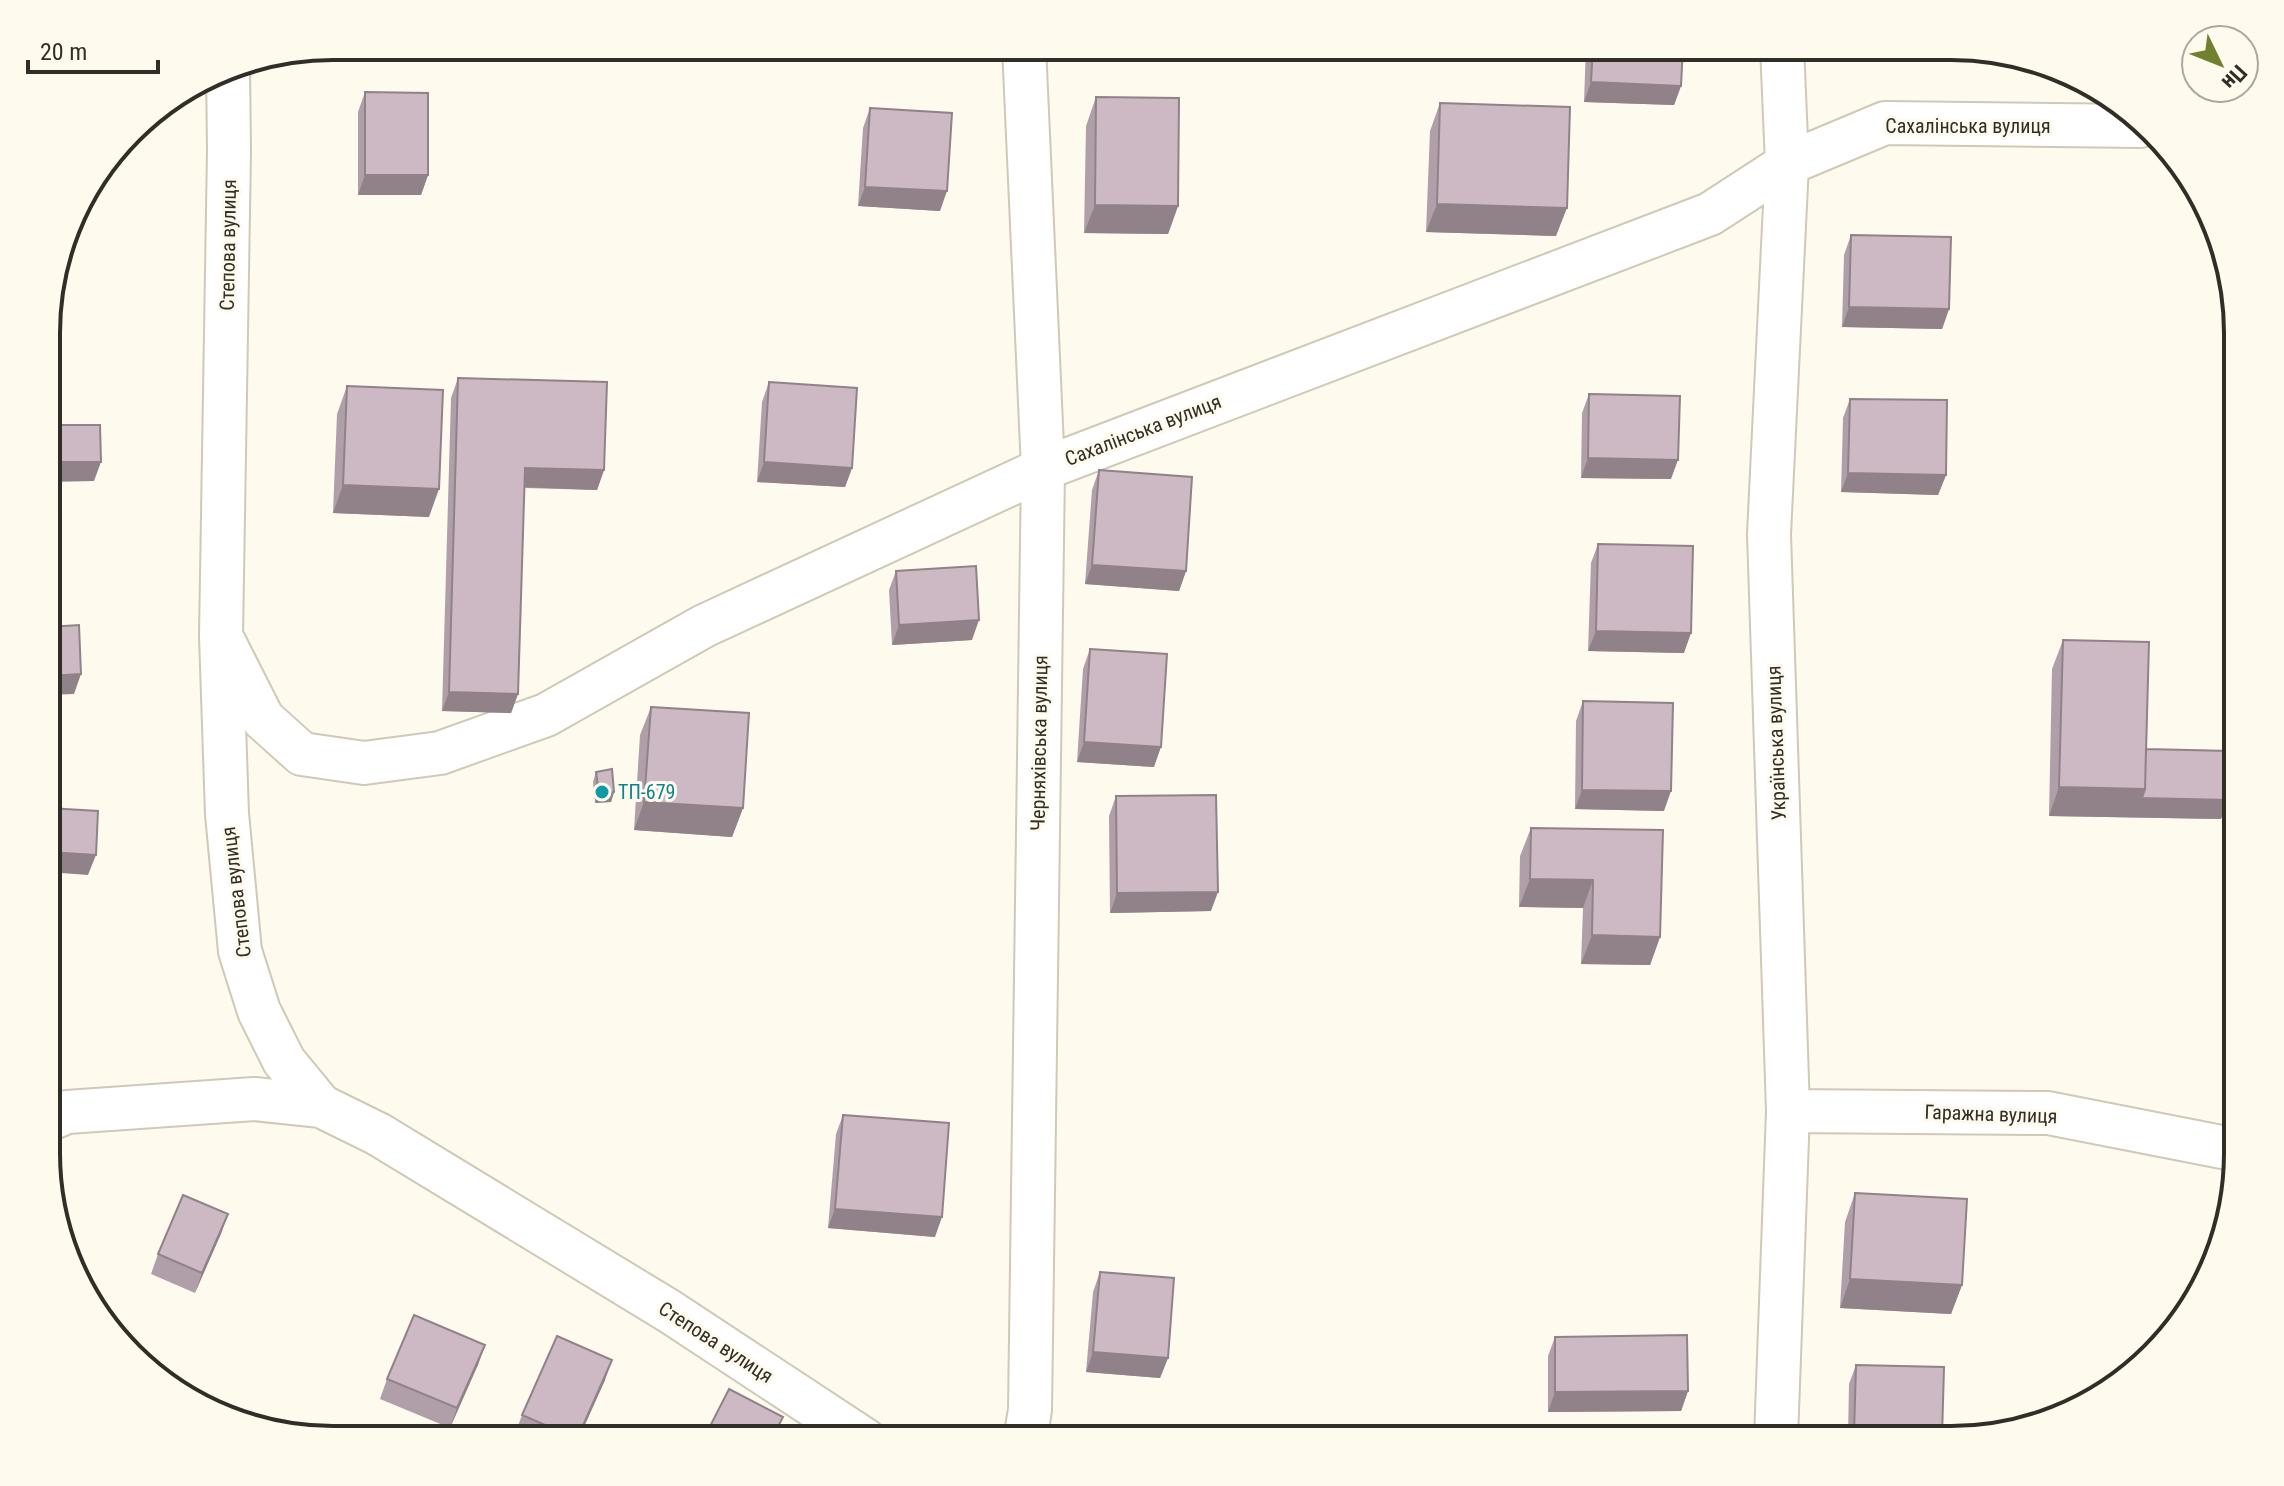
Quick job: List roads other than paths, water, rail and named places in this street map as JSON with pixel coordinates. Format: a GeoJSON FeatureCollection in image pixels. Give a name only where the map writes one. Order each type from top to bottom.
{"type":"FeatureCollection","features":[{"type":"Feature","properties":{"kind":"street","name":"Українська вулиця"},"geometry":{"type":"LineString","coordinates":[[1777,1425],[1788,1111],[1769,534],[1787,164],[1783,60]]}},
{"type":"Feature","properties":{"kind":"street","name":"Черняхівська вулиця"},"geometry":{"type":"LineString","coordinates":[[1025,61],[1043,469],[1027,1426]]}},
{"type":"Feature","properties":{"kind":"street","name":"Степова вулиця"},"geometry":{"type":"LineString","coordinates":[[228,81],[221,636],[227,814],[240,951],[259,1011],[284,1061],[321,1106],[378,1134],[669,1311],[843,1426]]}},
{"type":"Feature","properties":{"kind":"street","name":"Сахалінська вулиця"},"geometry":{"type":"LineString","coordinates":[[221,636],[263,719],[302,754],[364,763],[440,753],[546,715],[704,626],[1043,469],[1710,214],[1787,164],[1885,123],[2128,126]]}},
{"type":"Feature","properties":{"kind":"street"},"geometry":{"type":"LineString","coordinates":[[60,1115],[254,1099],[321,1106]]}},
{"type":"Feature","properties":{"kind":"street","name":"Гаражна вулиця"},"geometry":{"type":"LineString","coordinates":[[1788,1111],[2048,1113],[2223,1147]]}},
{"type":"Feature","properties":{"kind":"place","name":"ТП-679"},"geometry":{"type":"Point","coordinates":[602,792]}}]}
